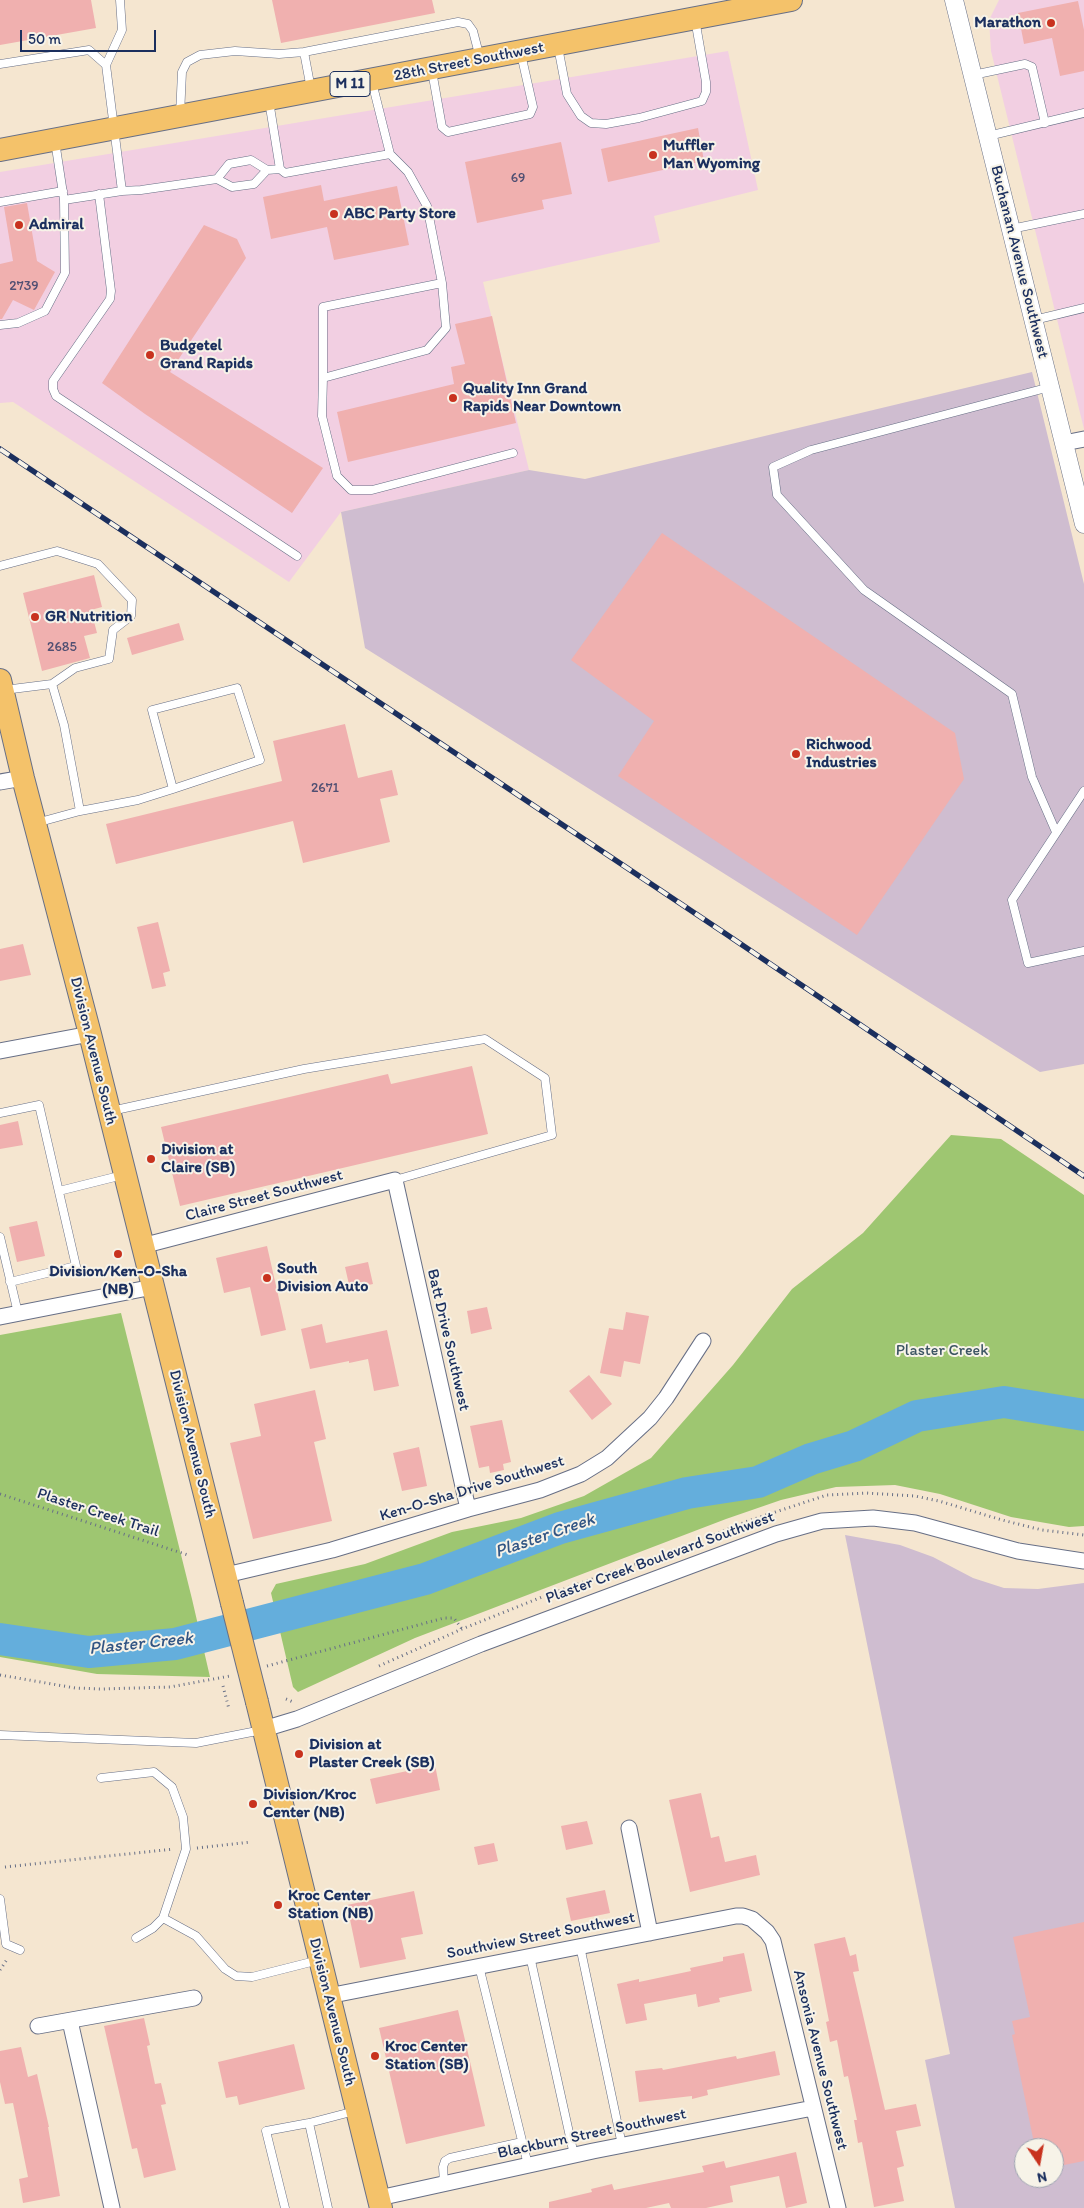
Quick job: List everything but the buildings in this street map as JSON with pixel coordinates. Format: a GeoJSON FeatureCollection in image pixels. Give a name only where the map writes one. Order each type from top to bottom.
{"type":"FeatureCollection","features":[{"type":"Feature","properties":{"kind":"main road","name":"28th Street Southwest"},"geometry":{"type":"LineString","coordinates":[[0,150],[558,45],[695,18],[738,5],[791,0]]}},
{"type":"Feature","properties":{"kind":"main road","name":"Division Avenue South"},"geometry":{"type":"LineString","coordinates":[[1,685],[34,824],[90,1034],[226,1576],[380,2203]]}},
{"type":"Feature","properties":{"kind":"street","name":"Buchanan Avenue Southwest"},"geometry":{"type":"LineString","coordinates":[[954,0],[1084,524]]}},
{"type":"Feature","properties":{"kind":"street"},"geometry":{"type":"LineString","coordinates":[[1064,443],[1084,440]]}},
{"type":"Feature","properties":{"kind":"street"},"geometry":{"type":"LineString","coordinates":[[0,782],[23,778]]}},
{"type":"Feature","properties":{"kind":"street"},"geometry":{"type":"LineString","coordinates":[[0,1051],[90,1034]]}},
{"type":"Feature","properties":{"kind":"street","name":"Claire Street Southwest"},"geometry":{"type":"LineString","coordinates":[[142,1246],[394,1180]]}},
{"type":"Feature","properties":{"kind":"street","name":"Batt Drive Southwest"},"geometry":{"type":"LineString","coordinates":[[394,1180],[468,1509]]}},
{"type":"Feature","properties":{"kind":"street"},"geometry":{"type":"LineString","coordinates":[[0,1317],[153,1287]]}},
{"type":"Feature","properties":{"kind":"street","name":"Ken-O-Sha Drive Southwest"},"geometry":{"type":"LineString","coordinates":[[226,1576],[332,1550],[468,1509],[540,1490],[581,1474],[607,1458],[631,1438],[661,1404],[703,1341]]}},
{"type":"Feature","properties":{"kind":"street","name":"Plaster Creek Boulevard Southwest"},"geometry":{"type":"LineString","coordinates":[[264,1729],[297,1719],[481,1644],[776,1534],[822,1521],[873,1518],[915,1523],[1018,1551],[1084,1561]]}},
{"type":"Feature","properties":{"kind":"street"},"geometry":{"type":"LineString","coordinates":[[629,1828],[650,1933]]}},
{"type":"Feature","properties":{"kind":"street","name":"Southview Street Southwest"},"geometry":{"type":"LineString","coordinates":[[328,1996],[743,1916],[760,1924]]}},
{"type":"Feature","properties":{"kind":"street","name":"Ansonia Avenue Southwest"},"geometry":{"type":"LineString","coordinates":[[760,1924],[773,1941],[838,2208]]}},
{"type":"Feature","properties":{"kind":"street"},"geometry":{"type":"LineString","coordinates":[[38,2026],[194,1998]]}},
{"type":"Feature","properties":{"kind":"street"},"geometry":{"type":"LineString","coordinates":[[70,2021],[112,2208]]}},
{"type":"Feature","properties":{"kind":"street","name":"Blackburn Street Southwest"},"geometry":{"type":"LineString","coordinates":[[380,2203],[444,2183],[622,2145],[813,2108]]}},
{"type":"Feature","properties":{"kind":"lane"},"geometry":{"type":"LineString","coordinates":[[120,0],[122,30],[106,65],[122,191]]}},
{"type":"Feature","properties":{"kind":"lane"},"geometry":{"type":"LineString","coordinates":[[558,45],[567,94],[581,116],[591,123],[606,124],[639,118],[702,101],[706,92],[706,82],[695,18]]}},
{"type":"Feature","properties":{"kind":"lane"},"geometry":{"type":"LineString","coordinates":[[180,116],[182,72],[187,62],[200,55],[235,51],[279,54],[304,52],[458,22],[468,24],[474,31],[480,60]]}},
{"type":"Feature","properties":{"kind":"lane"},"geometry":{"type":"LineString","coordinates":[[0,64],[89,50],[106,65]]}},
{"type":"Feature","properties":{"kind":"lane"},"geometry":{"type":"LineString","coordinates":[[304,52],[312,92]]}},
{"type":"Feature","properties":{"kind":"lane"},"geometry":{"type":"LineString","coordinates":[[431,69],[442,127],[448,132],[530,114],[533,107],[521,52]]}},
{"type":"Feature","properties":{"kind":"lane"},"geometry":{"type":"LineString","coordinates":[[973,76],[1025,64],[1032,67],[1045,123]]}},
{"type":"Feature","properties":{"kind":"lane"},"geometry":{"type":"LineString","coordinates":[[323,378],[427,350],[446,328],[442,282],[427,206],[408,172],[390,154],[371,80]]}},
{"type":"Feature","properties":{"kind":"lane"},"geometry":{"type":"LineString","coordinates":[[268,100],[280,169],[285,173],[390,154]]}},
{"type":"Feature","properties":{"kind":"lane"},"geometry":{"type":"LineString","coordinates":[[988,136],[1084,113]]}},
{"type":"Feature","properties":{"kind":"lane"},"geometry":{"type":"LineString","coordinates":[[0,325],[18,323],[45,311],[65,273],[64,200],[55,139]]}},
{"type":"Feature","properties":{"kind":"lane"},"geometry":{"type":"LineString","coordinates":[[217,179],[230,164],[251,160],[267,170],[280,169]]}},
{"type":"Feature","properties":{"kind":"lane"},"geometry":{"type":"LineString","coordinates":[[64,200],[217,179],[232,187],[254,184],[267,170]]}},
{"type":"Feature","properties":{"kind":"lane"},"geometry":{"type":"LineString","coordinates":[[0,202],[63,191]]}},
{"type":"Feature","properties":{"kind":"lane"},"geometry":{"type":"LineString","coordinates":[[99,194],[111,291],[110,299],[53,381],[53,389],[56,396],[297,556]]}},
{"type":"Feature","properties":{"kind":"lane"},"geometry":{"type":"LineString","coordinates":[[1011,229],[1084,214]]}},
{"type":"Feature","properties":{"kind":"lane"},"geometry":{"type":"LineString","coordinates":[[442,282],[323,307],[322,416],[337,476],[351,490],[372,490],[513,453]]}},
{"type":"Feature","properties":{"kind":"lane"},"geometry":{"type":"LineString","coordinates":[[1034,320],[1084,308]]}},
{"type":"Feature","properties":{"kind":"lane"},"geometry":{"type":"LineString","coordinates":[[1050,387],[811,450],[773,467],[777,495],[864,590],[1012,694],[1032,777],[1056,832]]}},
{"type":"Feature","properties":{"kind":"lane"},"geometry":{"type":"LineString","coordinates":[[0,566],[57,551],[98,564],[132,600],[132,616],[113,630],[109,659],[75,668],[52,684],[1,685]]}},
{"type":"Feature","properties":{"kind":"lane"},"geometry":{"type":"LineString","coordinates":[[52,684],[64,725],[80,811]]}},
{"type":"Feature","properties":{"kind":"lane"},"geometry":{"type":"LineString","coordinates":[[34,824],[80,811],[138,800],[173,789],[260,760],[236,688],[152,710],[173,789]]}},
{"type":"Feature","properties":{"kind":"lane"},"geometry":{"type":"LineString","coordinates":[[1084,791],[1012,900],[1028,963],[1084,951]]}},
{"type":"Feature","properties":{"kind":"lane"},"geometry":{"type":"LineString","coordinates":[[109,1112],[304,1069],[485,1040],[545,1078],[552,1136],[394,1180]]}},
{"type":"Feature","properties":{"kind":"lane"},"geometry":{"type":"LineString","coordinates":[[0,1114],[39,1106],[76,1266],[10,1282]]}},
{"type":"Feature","properties":{"kind":"lane"},"geometry":{"type":"LineString","coordinates":[[59,1191],[124,1174]]}},
{"type":"Feature","properties":{"kind":"lane"},"geometry":{"type":"LineString","coordinates":[[0,1237],[18,1313]]}},
{"type":"Feature","properties":{"kind":"lane"},"geometry":{"type":"LineString","coordinates":[[0,1735],[196,1743],[264,1729]]}},
{"type":"Feature","properties":{"kind":"lane"},"geometry":{"type":"LineString","coordinates":[[101,1778],[154,1772],[172,1787],[183,1817],[186,1849],[163,1918],[153,1928],[136,1938]]}},
{"type":"Feature","properties":{"kind":"lane"},"geometry":{"type":"LineString","coordinates":[[0,1903],[6,1944],[20,1950]]}},
{"type":"Feature","properties":{"kind":"lane"},"geometry":{"type":"LineString","coordinates":[[163,1918],[196,1936],[225,1969],[236,1976],[252,1977],[319,1960]]}},
{"type":"Feature","properties":{"kind":"lane"},"geometry":{"type":"LineString","coordinates":[[580,1946],[622,2145]]}},
{"type":"Feature","properties":{"kind":"lane"},"geometry":{"type":"LineString","coordinates":[[530,1956],[574,2155]]}},
{"type":"Feature","properties":{"kind":"lane"},"geometry":{"type":"LineString","coordinates":[[479,1966],[528,2165]]}},
{"type":"Feature","properties":{"kind":"lane"},"geometry":{"type":"LineString","coordinates":[[285,2208],[266,2131],[309,2123],[357,2110]]}},
{"type":"Feature","properties":{"kind":"lane"},"geometry":{"type":"LineString","coordinates":[[309,2123],[328,2208]]}},
{"type":"Feature","properties":{"kind":"lane"},"geometry":{"type":"LineString","coordinates":[[444,2183],[443,2166],[445,2161],[450,2158],[522,2142]]}},
{"type":"Feature","properties":{"kind":"path","name":"Plaster Creek Trail"},"geometry":{"type":"LineString","coordinates":[[0,1494],[188,1555]]}},
{"type":"Feature","properties":{"kind":"path"},"geometry":{"type":"LineString","coordinates":[[223,1686],[229,1709]]}},
{"type":"Feature","properties":{"kind":"path"},"geometry":{"type":"LineString","coordinates":[[195,1848],[251,1842]]}},
{"type":"Feature","properties":{"kind":"path"},"geometry":{"type":"LineString","coordinates":[[5,1868],[176,1849]]}},
{"type":"Feature","properties":{"kind":"shaded area"},"geometry":{"type":"Polygon","coordinates":[[[999,0],[1084,0],[1084,429],[991,51],[989,20],[999,0]]]}},
{"type":"Feature","properties":{"kind":"shaded area"},"geometry":{"type":"Polygon","coordinates":[[[728,51],[758,190],[654,216],[660,242],[483,282],[529,470],[341,512],[289,582],[13,402],[0,403],[0,172],[728,51]]]}},
{"type":"Feature","properties":{"kind":"shaded area"},"geometry":{"type":"Polygon","coordinates":[[[1032,372],[1084,584],[1084,1064],[1040,1072],[365,648],[341,512],[529,470],[585,479],[1032,372]]]}},
{"type":"Feature","properties":{"kind":"shaded area"},"geometry":{"type":"Polygon","coordinates":[[[845,1535],[900,1545],[933,1557],[973,1578],[1004,1588],[1038,1589],[1084,1583],[1084,2208],[955,2208],[925,2060],[950,2054],[845,1535]]]}},
{"type":"Feature","properties":{"kind":"green space","name":"Plaster Creek"},"geometry":{"type":"Polygon","coordinates":[[[951,1135],[1001,1139],[1084,1195],[1084,1526],[1069,1527],[1011,1517],[940,1494],[895,1485],[836,1487],[781,1500],[726,1519],[415,1638],[298,1692],[293,1687],[271,1593],[276,1584],[365,1564],[452,1532],[521,1518],[584,1496],[651,1458],[733,1365],[792,1289],[863,1233],[951,1135]]]}},
{"type":"Feature","properties":{"kind":"green space","name":"Plaster Creek"},"geometry":{"type":"Polygon","coordinates":[[[121,1313],[210,1677],[97,1674],[0,1657],[0,1335],[121,1313]]]}},
{"type":"Feature","properties":{"kind":"waterway","name":"Plaster Creek"},"geometry":{"type":"LineString","coordinates":[[0,1639],[89,1652],[175,1644],[425,1579],[560,1528],[687,1493],[758,1482],[811,1459],[854,1446],[917,1416],[1004,1402],[1084,1415]]}},
{"type":"Feature","properties":{"kind":"railway"},"geometry":{"type":"LineString","coordinates":[[0,449],[723,932],[1084,1176]]}},
{"type":"Feature","properties":{"kind":"place","name":"Marathon"},"geometry":{"type":"Point","coordinates":[1051,23]}},
{"type":"Feature","properties":{"kind":"place","name":"Muffler Man Wyoming"},"geometry":{"type":"Point","coordinates":[653,155]}},
{"type":"Feature","properties":{"kind":"place","name":"ABC Party Store"},"geometry":{"type":"Point","coordinates":[334,214]}},
{"type":"Feature","properties":{"kind":"place","name":"Admiral"},"geometry":{"type":"Point","coordinates":[19,225]}},
{"type":"Feature","properties":{"kind":"place","name":"Budgetel Grand Rapids"},"geometry":{"type":"Point","coordinates":[150,355]}},
{"type":"Feature","properties":{"kind":"place","name":"Quality Inn Grand Rapids Near Downtown"},"geometry":{"type":"Point","coordinates":[453,398]}},
{"type":"Feature","properties":{"kind":"place","name":"GR Nutrition"},"geometry":{"type":"Point","coordinates":[35,617]}},
{"type":"Feature","properties":{"kind":"place","name":"Richwood Industries"},"geometry":{"type":"Point","coordinates":[796,754]}},
{"type":"Feature","properties":{"kind":"place","name":"Division at Claire (SB)"},"geometry":{"type":"Point","coordinates":[151,1159]}},
{"type":"Feature","properties":{"kind":"place","name":"Division/Ken-O-Sha (NB)"},"geometry":{"type":"Point","coordinates":[118,1254]}},
{"type":"Feature","properties":{"kind":"place","name":"South Division Auto"},"geometry":{"type":"Point","coordinates":[267,1278]}},
{"type":"Feature","properties":{"kind":"place","name":"Division at Plaster Creek (SB)"},"geometry":{"type":"Point","coordinates":[299,1754]}},
{"type":"Feature","properties":{"kind":"place","name":"Division/Kroc Center (NB)"},"geometry":{"type":"Point","coordinates":[253,1804]}},
{"type":"Feature","properties":{"kind":"place","name":"Kroc Center Station (NB)"},"geometry":{"type":"Point","coordinates":[278,1905]}},
{"type":"Feature","properties":{"kind":"place","name":"Kroc Center Station (SB)"},"geometry":{"type":"Point","coordinates":[375,2056]}}]}
